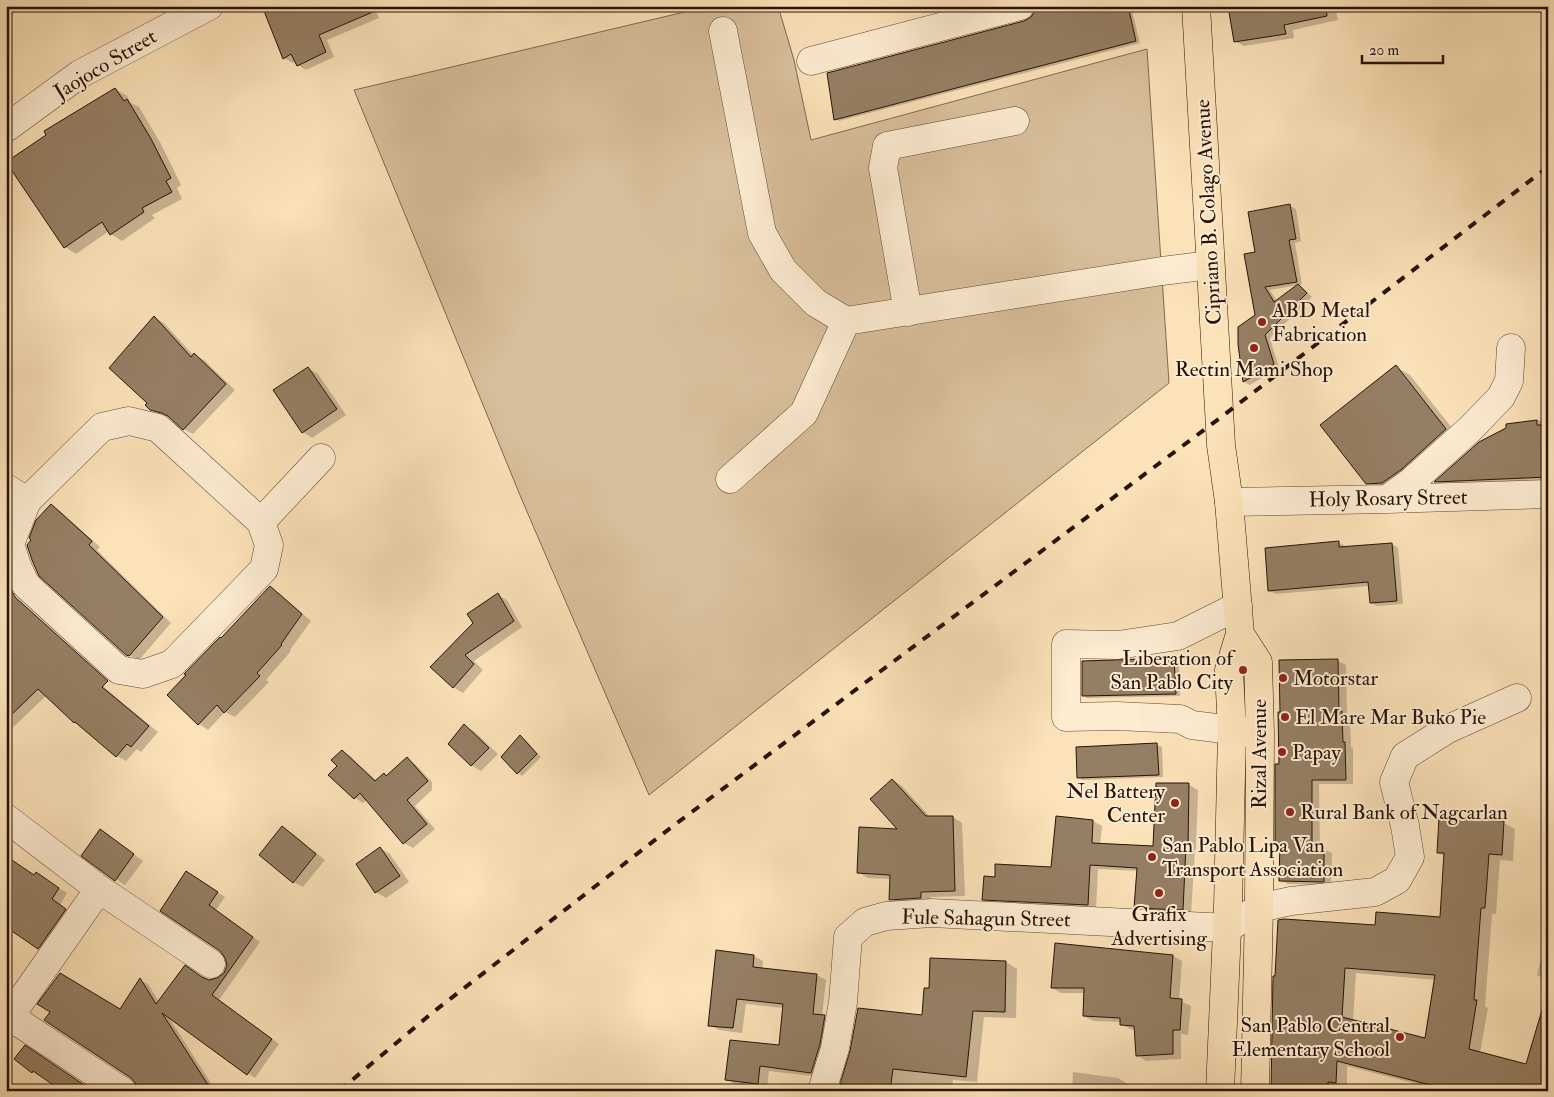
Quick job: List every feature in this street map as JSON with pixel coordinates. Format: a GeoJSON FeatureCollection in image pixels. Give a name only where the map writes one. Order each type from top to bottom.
{"type":"FeatureCollection","features":[{"type":"Feature","properties":{"kind":"main road","name":"Cipriano B. Colago Avenue"},"geometry":{"type":"LineString","coordinates":[[1196,6],[1220,418]]}},
{"type":"Feature","properties":{"kind":"main road","name":"Rizal Avenue"},"geometry":{"type":"LineString","coordinates":[[1220,418],[1240,634],[1229,670],[1232,731],[1228,928],[1220,1091]]}},
{"type":"Feature","properties":{"kind":"main road","name":"Rizal Avenue"},"geometry":{"type":"LineString","coordinates":[[1240,634],[1258,662],[1260,733],[1259,908],[1255,1091]]}},
{"type":"Feature","properties":{"kind":"street","name":"Jaojoco Street"},"geometry":{"type":"LineString","coordinates":[[6,128],[80,74],[209,6]]}},
{"type":"Feature","properties":{"kind":"street"},"geometry":{"type":"LineString","coordinates":[[811,61],[1020,6]]}},
{"type":"Feature","properties":{"kind":"street"},"geometry":{"type":"LineString","coordinates":[[723,31],[762,233],[783,270],[816,302],[846,321],[1210,265]]}},
{"type":"Feature","properties":{"kind":"street"},"geometry":{"type":"LineString","coordinates":[[908,312],[883,168],[887,146],[1015,121]]}},
{"type":"Feature","properties":{"kind":"street"},"geometry":{"type":"LineString","coordinates":[[730,479],[804,413],[846,321]]}},
{"type":"Feature","properties":{"kind":"street"},"geometry":{"type":"LineString","coordinates":[[1387,499],[1412,481],[1456,442],[1501,397],[1509,381],[1511,348]]}},
{"type":"Feature","properties":{"kind":"street"},"geometry":{"type":"LineString","coordinates":[[128,421],[158,428],[261,522],[269,545],[264,569],[172,664],[143,674],[119,670],[26,585],[10,544],[16,495],[102,427],[128,421]]}},
{"type":"Feature","properties":{"kind":"street"},"geometry":{"type":"LineString","coordinates":[[261,522],[321,458]]}},
{"type":"Feature","properties":{"kind":"street","name":"Holy Rosary Street"},"geometry":{"type":"LineString","coordinates":[[1229,502],[1548,494]]}},
{"type":"Feature","properties":{"kind":"street"},"geometry":{"type":"LineString","coordinates":[[1238,606],[1178,636],[1118,645],[1066,644],[1066,717],[1117,716],[1180,719],[1192,724],[1232,731],[1260,733]]}},
{"type":"Feature","properties":{"kind":"street"},"geometry":{"type":"LineString","coordinates":[[1228,928],[1259,908],[1291,901],[1375,892],[1397,880],[1410,857],[1405,826],[1394,782],[1405,756],[1448,729],[1517,698]]}},
{"type":"Feature","properties":{"kind":"street"},"geometry":{"type":"LineString","coordinates":[[6,818],[99,889],[211,964]]}},
{"type":"Feature","properties":{"kind":"street"},"geometry":{"type":"LineString","coordinates":[[99,889],[8,1018],[122,1091]]}},
{"type":"Feature","properties":{"kind":"street","name":"Fule Sahagun Street"},"geometry":{"type":"LineString","coordinates":[[822,1091],[835,1048],[843,1002],[848,937],[865,922],[886,916],[932,913],[1228,928]]}},
{"type":"Feature","properties":{"kind":"shaded area"},"geometry":{"type":"Polygon","coordinates":[[[710,6],[778,6],[794,60],[811,140],[1147,49],[1169,383],[649,795],[522,500],[354,90],[710,6]]]}},
{"type":"Feature","properties":{"kind":"building"},"geometry":{"type":"Polygon","coordinates":[[[262,6],[387,6],[319,35],[326,52],[297,66],[291,54],[283,59],[262,6]]]}},
{"type":"Feature","properties":{"kind":"building"},"geometry":{"type":"Polygon","coordinates":[[[1053,6],[1128,6],[1136,41],[834,120],[827,73],[1024,21],[1031,17],[1035,11],[1053,6]]]}},
{"type":"Feature","properties":{"kind":"building"},"geometry":{"type":"Polygon","coordinates":[[[1228,6],[1326,6],[1327,16],[1284,25],[1286,34],[1234,42],[1228,6]]]}},
{"type":"Feature","properties":{"kind":"building"},"geometry":{"type":"Polygon","coordinates":[[[115,88],[124,101],[127,99],[150,137],[171,178],[166,181],[172,192],[142,208],[144,212],[110,235],[102,222],[64,248],[6,162],[46,135],[44,131],[115,88]]]}},
{"type":"Feature","properties":{"kind":"building"},"geometry":{"type":"Polygon","coordinates":[[[1290,204],[1296,239],[1289,240],[1297,282],[1265,287],[1274,302],[1298,284],[1307,293],[1265,335],[1274,364],[1243,382],[1238,344],[1238,327],[1255,315],[1244,254],[1255,252],[1248,212],[1290,204]]]}},
{"type":"Feature","properties":{"kind":"building"},"geometry":{"type":"Polygon","coordinates":[[[154,316],[191,357],[194,353],[226,384],[183,430],[168,416],[150,410],[145,405],[147,403],[109,368],[154,316]]]}},
{"type":"Feature","properties":{"kind":"building"},"geometry":{"type":"Polygon","coordinates":[[[1396,365],[1446,429],[1402,469],[1382,483],[1366,484],[1320,425],[1396,365]]]}},
{"type":"Feature","properties":{"kind":"building"},"geometry":{"type":"Polygon","coordinates":[[[308,367],[337,409],[302,433],[273,390],[308,367]]]}},
{"type":"Feature","properties":{"kind":"building"},"geometry":{"type":"Polygon","coordinates":[[[1537,420],[1537,425],[1548,425],[1548,477],[1434,482],[1479,442],[1506,428],[1506,424],[1537,420]]]}},
{"type":"Feature","properties":{"kind":"building"},"geometry":{"type":"Polygon","coordinates":[[[51,504],[92,541],[89,545],[163,617],[129,656],[39,576],[27,545],[31,540],[29,538],[36,520],[51,504]]]}},
{"type":"Feature","properties":{"kind":"building"},"geometry":{"type":"Polygon","coordinates":[[[1339,541],[1339,547],[1392,543],[1397,601],[1370,603],[1368,582],[1268,591],[1265,548],[1339,541]]]}},
{"type":"Feature","properties":{"kind":"building"},"geometry":{"type":"Polygon","coordinates":[[[9,586],[15,597],[108,681],[102,687],[149,726],[131,747],[127,744],[116,757],[74,723],[38,689],[6,720],[6,589],[9,586]]]}},
{"type":"Feature","properties":{"kind":"building"},"geometry":{"type":"Polygon","coordinates":[[[270,586],[302,614],[282,645],[257,673],[260,676],[224,713],[217,705],[198,725],[167,695],[186,675],[184,674],[270,586]]]}},
{"type":"Feature","properties":{"kind":"building"},"geometry":{"type":"Polygon","coordinates":[[[498,593],[514,621],[465,655],[474,664],[453,688],[430,667],[473,623],[467,614],[498,593]]]}},
{"type":"Feature","properties":{"kind":"building"},"geometry":{"type":"Polygon","coordinates":[[[1174,658],[1176,694],[1082,696],[1082,661],[1174,658]]]}},
{"type":"Feature","properties":{"kind":"building"},"geometry":{"type":"Polygon","coordinates":[[[1338,659],[1339,711],[1342,711],[1346,780],[1312,780],[1312,847],[1324,847],[1324,882],[1279,881],[1280,843],[1275,843],[1275,764],[1279,764],[1279,660],[1338,659]]]}},
{"type":"Feature","properties":{"kind":"building"},"geometry":{"type":"Polygon","coordinates":[[[464,724],[489,748],[471,766],[448,744],[464,724]]]}},
{"type":"Feature","properties":{"kind":"building"},"geometry":{"type":"Polygon","coordinates":[[[520,735],[537,754],[517,774],[501,757],[520,735]]]}},
{"type":"Feature","properties":{"kind":"building"},"geometry":{"type":"Polygon","coordinates":[[[1157,743],[1159,775],[1077,778],[1076,747],[1157,743]]]}},
{"type":"Feature","properties":{"kind":"building"},"geometry":{"type":"Polygon","coordinates":[[[342,750],[375,781],[384,773],[386,776],[407,757],[428,781],[407,800],[427,824],[403,844],[360,793],[354,799],[328,775],[337,766],[331,760],[342,750]]]}},
{"type":"Feature","properties":{"kind":"building"},"geometry":{"type":"Polygon","coordinates":[[[892,779],[926,816],[953,816],[955,891],[921,892],[921,898],[889,900],[890,875],[857,873],[859,827],[897,829],[870,799],[892,779]]]}},
{"type":"Feature","properties":{"kind":"building"},"geometry":{"type":"Polygon","coordinates":[[[1156,783],[1189,783],[1188,845],[1186,845],[1183,910],[1134,908],[1137,868],[1090,865],[1088,905],[982,900],[984,876],[995,877],[995,864],[1051,867],[1056,816],[1093,820],[1092,843],[1153,846],[1156,783]]]}},
{"type":"Feature","properties":{"kind":"building"},"geometry":{"type":"Polygon","coordinates":[[[1439,817],[1504,821],[1502,855],[1489,854],[1485,908],[1481,908],[1474,1000],[1477,1000],[1469,1049],[1526,1064],[1542,1010],[1548,1011],[1548,1091],[1454,1091],[1337,1061],[1336,1083],[1328,1082],[1328,1091],[1271,1091],[1273,976],[1275,976],[1278,920],[1375,925],[1376,912],[1440,917],[1444,853],[1437,853],[1439,817]],[[1345,968],[1342,1017],[1425,1038],[1435,975],[1345,968]]]}},
{"type":"Feature","properties":{"kind":"building"},"geometry":{"type":"Polygon","coordinates":[[[282,826],[316,854],[293,883],[259,855],[282,826]]]}},
{"type":"Feature","properties":{"kind":"building"},"geometry":{"type":"Polygon","coordinates":[[[100,829],[134,854],[115,881],[81,856],[100,829]]]}},
{"type":"Feature","properties":{"kind":"building"},"geometry":{"type":"Polygon","coordinates":[[[380,847],[400,876],[375,893],[356,864],[380,847]]]}},
{"type":"Feature","properties":{"kind":"building"},"geometry":{"type":"Polygon","coordinates":[[[6,856],[34,875],[36,872],[59,888],[52,899],[66,909],[38,949],[6,927],[6,856]]]}},
{"type":"Feature","properties":{"kind":"building"},"geometry":{"type":"Polygon","coordinates":[[[186,871],[218,892],[209,905],[253,937],[212,995],[272,1039],[247,1075],[162,1013],[212,1091],[137,1091],[136,1084],[131,1078],[44,1020],[50,1012],[37,1004],[60,973],[120,1009],[140,978],[156,1004],[185,965],[209,980],[217,978],[224,973],[227,965],[220,951],[160,911],[186,871]]]}},
{"type":"Feature","properties":{"kind":"building"},"geometry":{"type":"Polygon","coordinates":[[[1055,943],[1173,955],[1170,998],[1182,999],[1180,1030],[1173,1030],[1173,1054],[1136,1056],[1134,1026],[1120,1025],[1120,1018],[1083,1016],[1084,988],[1051,988],[1055,943]]]}},
{"type":"Feature","properties":{"kind":"building"},"geometry":{"type":"Polygon","coordinates":[[[716,950],[754,955],[753,967],[817,974],[813,1014],[825,1015],[820,1044],[811,1073],[760,1066],[758,1084],[725,1080],[730,1040],[779,1045],[783,1004],[737,999],[733,1028],[708,1026],[716,950]]]}},
{"type":"Feature","properties":{"kind":"building"},"geometry":{"type":"Polygon","coordinates":[[[930,958],[1006,961],[1005,1012],[973,1011],[966,1077],[893,1069],[890,1091],[840,1091],[858,1008],[922,1015],[924,988],[929,988],[930,958]]]}},
{"type":"Feature","properties":{"kind":"building"},"geometry":{"type":"Polygon","coordinates":[[[25,1045],[93,1091],[62,1091],[33,1071],[32,1073],[14,1059],[25,1045]]]}},
{"type":"Feature","properties":{"kind":"railway"},"geometry":{"type":"LineString","coordinates":[[339,1091],[432,1013],[673,826],[1220,418],[1548,167]]}},
{"type":"Feature","properties":{"kind":"place","name":"ABD Metal Fabrication"},"geometry":{"type":"Point","coordinates":[1262,322]}},
{"type":"Feature","properties":{"kind":"place","name":"Rectin Mami Shop"},"geometry":{"type":"Point","coordinates":[1254,348]}},
{"type":"Feature","properties":{"kind":"place","name":"Liberation of San Pablo City"},"geometry":{"type":"Point","coordinates":[1243,670]}},
{"type":"Feature","properties":{"kind":"place","name":"Motorstar"},"geometry":{"type":"Point","coordinates":[1283,678]}},
{"type":"Feature","properties":{"kind":"place","name":"El Mare Mar Buko Pie"},"geometry":{"type":"Point","coordinates":[1285,717]}},
{"type":"Feature","properties":{"kind":"place","name":"Papay"},"geometry":{"type":"Point","coordinates":[1282,752]}},
{"type":"Feature","properties":{"kind":"place","name":"Nel Battery Center"},"geometry":{"type":"Point","coordinates":[1175,803]}},
{"type":"Feature","properties":{"kind":"place","name":"Rural Bank of Nagcarlan"},"geometry":{"type":"Point","coordinates":[1290,812]}},
{"type":"Feature","properties":{"kind":"place","name":"San Pablo Lipa Van Transport Association"},"geometry":{"type":"Point","coordinates":[1152,857]}},
{"type":"Feature","properties":{"kind":"place","name":"Grafix Advertising"},"geometry":{"type":"Point","coordinates":[1159,893]}},
{"type":"Feature","properties":{"kind":"place","name":"San Pablo Central Elementary School"},"geometry":{"type":"Point","coordinates":[1400,1037]}}]}
